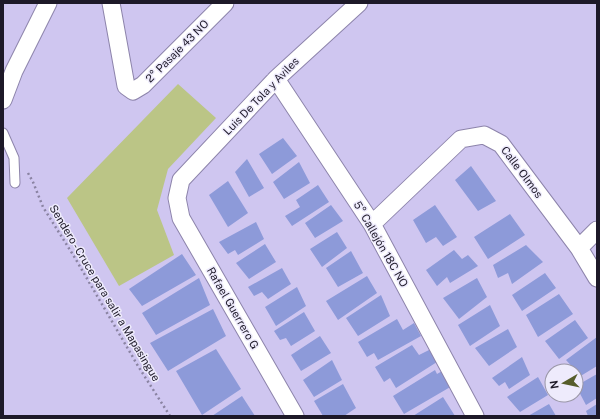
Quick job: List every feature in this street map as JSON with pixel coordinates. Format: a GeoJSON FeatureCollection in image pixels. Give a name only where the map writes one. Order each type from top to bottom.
{"type":"FeatureCollection","features":[{"type":"Feature","properties":{"kind":"street"},"geometry":{"type":"LineString","coordinates":[[3,100],[14,71],[48,3]]}},
{"type":"Feature","properties":{"kind":"street","name":"2° Pasaje 43 NO"},"geometry":{"type":"LineString","coordinates":[[111,3],[126,86],[133,91],[143,85],[225,3]]}},
{"type":"Feature","properties":{"kind":"street","name":"Luis De Tola y Aviles"},"geometry":{"type":"LineString","coordinates":[[177,198],[181,180],[276,79],[359,3]]}},
{"type":"Feature","properties":{"kind":"street","name":"5° Callejón 18C NO"},"geometry":{"type":"LineString","coordinates":[[276,79],[372,224],[475,416]]}},
{"type":"Feature","properties":{"kind":"street","name":"Calle Olmos"},"geometry":{"type":"LineString","coordinates":[[372,224],[461,139],[484,134],[501,144],[579,248],[597,278]]}},
{"type":"Feature","properties":{"kind":"street","name":"Rafael Guerrero G"},"geometry":{"type":"LineString","coordinates":[[177,198],[181,218],[295,416]]}},
{"type":"Feature","properties":{"kind":"street"},"geometry":{"type":"LineString","coordinates":[[579,248],[597,230]]}},
{"type":"Feature","properties":{"kind":"lane"},"geometry":{"type":"LineString","coordinates":[[3,133],[14,158],[16,183]]}},
{"type":"Feature","properties":{"kind":"path","name":"Sendero - Cruce para salir a Mapasingue"},"geometry":{"type":"LineString","coordinates":[[14,158],[27,171],[43,207],[75,258],[138,366],[170,416]]}},
{"type":"Feature","properties":{"kind":"green space"},"geometry":{"type":"Polygon","coordinates":[[[178,84],[216,118],[168,169],[157,210],[174,255],[119,286],[67,198],[178,84]]]}},
{"type":"Feature","properties":{"kind":"building"},"geometry":{"type":"Polygon","coordinates":[[[283,138],[297,156],[272,174],[259,154],[283,138]]]}},
{"type":"Feature","properties":{"kind":"building"},"geometry":{"type":"Polygon","coordinates":[[[247,159],[264,188],[249,197],[235,172],[247,159]]]}},
{"type":"Feature","properties":{"kind":"building"},"geometry":{"type":"Polygon","coordinates":[[[299,162],[310,183],[284,199],[273,182],[299,162]]]}},
{"type":"Feature","properties":{"kind":"building"},"geometry":{"type":"Polygon","coordinates":[[[471,166],[496,201],[478,211],[455,180],[471,166]]]}},
{"type":"Feature","properties":{"kind":"building"},"geometry":{"type":"Polygon","coordinates":[[[228,181],[248,213],[228,227],[209,195],[228,181]]]}},
{"type":"Feature","properties":{"kind":"building"},"geometry":{"type":"Polygon","coordinates":[[[318,185],[329,202],[292,226],[285,216],[300,207],[296,200],[318,185]]]}},
{"type":"Feature","properties":{"kind":"building"},"geometry":{"type":"Polygon","coordinates":[[[331,205],[343,221],[315,238],[305,223],[331,205]]]}},
{"type":"Feature","properties":{"kind":"building"},"geometry":{"type":"Polygon","coordinates":[[[435,205],[457,237],[443,246],[436,237],[426,243],[413,220],[435,205]]]}},
{"type":"Feature","properties":{"kind":"building"},"geometry":{"type":"Polygon","coordinates":[[[510,214],[525,235],[488,259],[474,237],[510,214]]]}},
{"type":"Feature","properties":{"kind":"building"},"geometry":{"type":"Polygon","coordinates":[[[256,222],[264,239],[238,255],[235,250],[228,254],[219,242],[256,222]]]}},
{"type":"Feature","properties":{"kind":"building"},"geometry":{"type":"Polygon","coordinates":[[[337,232],[347,248],[322,267],[310,249],[337,232]]]}},
{"type":"Feature","properties":{"kind":"building"},"geometry":{"type":"Polygon","coordinates":[[[265,244],[276,262],[249,279],[236,263],[265,244]]]}},
{"type":"Feature","properties":{"kind":"building"},"geometry":{"type":"Polygon","coordinates":[[[526,245],[543,262],[512,284],[508,273],[498,278],[493,265],[526,245]]]}},
{"type":"Feature","properties":{"kind":"building"},"geometry":{"type":"Polygon","coordinates":[[[454,250],[462,259],[468,255],[478,266],[450,283],[447,277],[437,286],[426,270],[454,250]]]}},
{"type":"Feature","properties":{"kind":"building"},"geometry":{"type":"Polygon","coordinates":[[[351,251],[363,273],[338,287],[326,268],[351,251]]]}},
{"type":"Feature","properties":{"kind":"building"},"geometry":{"type":"Polygon","coordinates":[[[182,254],[196,275],[142,306],[129,289],[182,254]]]}},
{"type":"Feature","properties":{"kind":"building"},"geometry":{"type":"Polygon","coordinates":[[[282,268],[291,284],[268,299],[262,292],[254,296],[248,287],[282,268]]]}},
{"type":"Feature","properties":{"kind":"building"},"geometry":{"type":"Polygon","coordinates":[[[545,273],[556,288],[522,311],[512,295],[545,273]]]}},
{"type":"Feature","properties":{"kind":"building"},"geometry":{"type":"Polygon","coordinates":[[[367,276],[377,293],[338,320],[326,301],[367,276]]]}},
{"type":"Feature","properties":{"kind":"building"},"geometry":{"type":"Polygon","coordinates":[[[199,278],[210,305],[156,335],[142,313],[199,278]]]}},
{"type":"Feature","properties":{"kind":"building"},"geometry":{"type":"Polygon","coordinates":[[[477,278],[487,297],[459,319],[443,298],[477,278]]]}},
{"type":"Feature","properties":{"kind":"building"},"geometry":{"type":"Polygon","coordinates":[[[297,287],[306,306],[276,326],[265,307],[297,287]]]}},
{"type":"Feature","properties":{"kind":"building"},"geometry":{"type":"Polygon","coordinates":[[[559,294],[573,314],[538,337],[526,315],[559,294]]]}},
{"type":"Feature","properties":{"kind":"building"},"geometry":{"type":"Polygon","coordinates":[[[381,295],[390,316],[358,336],[346,318],[381,295]]]}},
{"type":"Feature","properties":{"kind":"building"},"geometry":{"type":"Polygon","coordinates":[[[490,305],[500,326],[470,346],[458,325],[490,305]]]}},
{"type":"Feature","properties":{"kind":"building"},"geometry":{"type":"Polygon","coordinates":[[[213,309],[226,336],[168,371],[150,343],[213,309]]]}},
{"type":"Feature","properties":{"kind":"building"},"geometry":{"type":"Polygon","coordinates":[[[304,312],[315,331],[291,346],[286,338],[280,340],[274,331],[304,312]]]}},
{"type":"Feature","properties":{"kind":"building"},"geometry":{"type":"Polygon","coordinates":[[[397,319],[403,330],[414,323],[421,336],[378,360],[374,353],[367,357],[358,342],[397,319]]]}},
{"type":"Feature","properties":{"kind":"building"},"geometry":{"type":"Polygon","coordinates":[[[575,320],[588,338],[559,359],[545,341],[575,320]]]}},
{"type":"Feature","properties":{"kind":"building"},"geometry":{"type":"Polygon","coordinates":[[[508,329],[517,347],[489,366],[475,348],[508,329]]]}},
{"type":"Feature","properties":{"kind":"building"},"geometry":{"type":"Polygon","coordinates":[[[320,336],[331,353],[301,371],[291,355],[320,336]]]}},
{"type":"Feature","properties":{"kind":"building"},"geometry":{"type":"Polygon","coordinates":[[[597,337],[597,366],[584,374],[584,363],[569,363],[566,360],[597,337]]]}},
{"type":"Feature","properties":{"kind":"building"},"geometry":{"type":"Polygon","coordinates":[[[412,345],[419,355],[429,350],[437,362],[396,388],[390,378],[384,382],[375,367],[412,345]]]}},
{"type":"Feature","properties":{"kind":"building"},"geometry":{"type":"Polygon","coordinates":[[[216,349],[241,389],[202,415],[176,371],[216,349]]]}},
{"type":"Feature","properties":{"kind":"building"},"geometry":{"type":"Polygon","coordinates":[[[522,357],[530,375],[509,389],[505,382],[499,386],[492,378],[522,357]]]}},
{"type":"Feature","properties":{"kind":"building"},"geometry":{"type":"Polygon","coordinates":[[[332,360],[342,380],[314,397],[303,380],[332,360]]]}},
{"type":"Feature","properties":{"kind":"building"},"geometry":{"type":"Polygon","coordinates":[[[435,370],[437,374],[444,370],[452,386],[404,414],[393,396],[435,370]]]}},
{"type":"Feature","properties":{"kind":"building"},"geometry":{"type":"Polygon","coordinates":[[[597,374],[597,398],[586,405],[584,401],[584,381],[597,374]]]}},
{"type":"Feature","properties":{"kind":"building"},"geometry":{"type":"Polygon","coordinates":[[[538,377],[544,388],[544,397],[520,412],[507,397],[538,377]]]}},
{"type":"Feature","properties":{"kind":"building"},"geometry":{"type":"Polygon","coordinates":[[[343,384],[356,408],[344,416],[323,416],[314,401],[343,384]]]}},
{"type":"Feature","properties":{"kind":"building"},"geometry":{"type":"Polygon","coordinates":[[[242,396],[255,416],[212,416],[242,396]]]}},
{"type":"Feature","properties":{"kind":"building"},"geometry":{"type":"Polygon","coordinates":[[[443,397],[455,416],[413,416],[443,397]]]}},
{"type":"Feature","properties":{"kind":"building"},"geometry":{"type":"Polygon","coordinates":[[[549,404],[556,416],[528,416],[549,404]]]}},
{"type":"Feature","properties":{"kind":"building"},"geometry":{"type":"Polygon","coordinates":[[[597,404],[597,416],[588,416],[586,411],[597,404]]]}}]}
